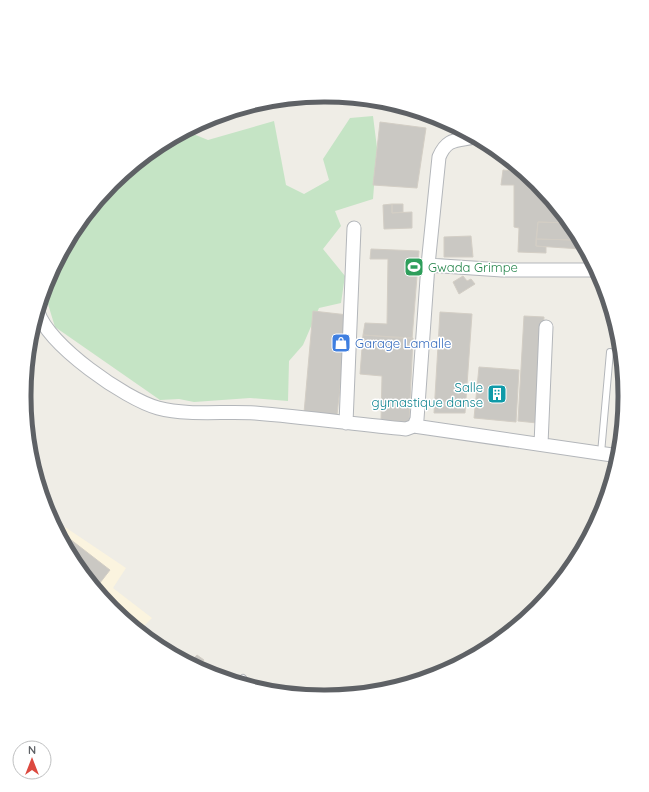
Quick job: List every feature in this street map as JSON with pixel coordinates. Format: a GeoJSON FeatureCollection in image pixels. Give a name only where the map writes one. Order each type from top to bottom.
{"type":"FeatureCollection","features":[{"type":"Feature","properties":{"kind":"street"},"geometry":{"type":"LineString","coordinates":[[414,426],[417,419],[428,265],[439,157],[442,149],[448,142],[465,139]]}},
{"type":"Feature","properties":{"kind":"street"},"geometry":{"type":"LineString","coordinates":[[346,423],[354,228]]}},
{"type":"Feature","properties":{"kind":"street"},"geometry":{"type":"LineString","coordinates":[[428,265],[502,270],[590,270]]}},
{"type":"Feature","properties":{"kind":"street"},"geometry":{"type":"LineString","coordinates":[[41,319],[69,352],[111,384],[140,401],[158,408],[175,411],[254,413],[406,429],[414,426],[612,455]]}},
{"type":"Feature","properties":{"kind":"street"},"geometry":{"type":"LineString","coordinates":[[541,444],[546,327]]}},
{"type":"Feature","properties":{"kind":"lane"},"geometry":{"type":"LineString","coordinates":[[601,453],[610,352]]}},
{"type":"Feature","properties":{"kind":"shaded area"},"geometry":{"type":"Polygon","coordinates":[[[65,527],[126,568],[113,588],[152,618],[143,627],[117,604],[104,590],[80,559],[63,530],[65,527]]]}},
{"type":"Feature","properties":{"kind":"green space"},"geometry":{"type":"Polygon","coordinates":[[[373,116],[377,148],[373,199],[335,211],[341,226],[323,249],[345,276],[341,303],[319,308],[303,345],[289,361],[288,401],[250,398],[194,402],[179,399],[160,400],[55,327],[47,301],[53,284],[70,249],[92,217],[117,188],[161,152],[193,134],[208,140],[274,121],[286,185],[304,194],[329,180],[323,159],[350,118],[373,116]]]}},
{"type":"Feature","properties":{"kind":"building"},"geometry":{"type":"Polygon","coordinates":[[[380,122],[426,128],[417,188],[373,185],[380,122]]]}},
{"type":"Feature","properties":{"kind":"building"},"geometry":{"type":"Polygon","coordinates":[[[503,170],[513,171],[532,188],[561,223],[538,222],[536,246],[546,247],[546,253],[518,252],[519,228],[514,227],[514,185],[501,185],[503,170]]]}},
{"type":"Feature","properties":{"kind":"building"},"geometry":{"type":"Polygon","coordinates":[[[392,204],[403,204],[403,212],[392,213],[392,204]]]}},
{"type":"Feature","properties":{"kind":"building"},"geometry":{"type":"Polygon","coordinates":[[[392,204],[392,213],[412,212],[412,228],[384,229],[383,205],[392,204]]]}},
{"type":"Feature","properties":{"kind":"building"},"geometry":{"type":"Polygon","coordinates":[[[538,222],[561,223],[573,240],[536,239],[538,222]]]}},
{"type":"Feature","properties":{"kind":"building"},"geometry":{"type":"Polygon","coordinates":[[[471,236],[473,257],[444,257],[444,237],[471,236]]]}},
{"type":"Feature","properties":{"kind":"building"},"geometry":{"type":"Polygon","coordinates":[[[536,239],[573,240],[579,249],[536,246],[536,239]]]}},
{"type":"Feature","properties":{"kind":"building"},"geometry":{"type":"Polygon","coordinates":[[[371,249],[419,251],[412,339],[363,335],[365,323],[387,324],[388,259],[370,259],[371,249]]]}},
{"type":"Feature","properties":{"kind":"building"},"geometry":{"type":"Polygon","coordinates":[[[463,276],[467,281],[471,279],[475,284],[459,294],[453,282],[463,276]]]}},
{"type":"Feature","properties":{"kind":"building"},"geometry":{"type":"Polygon","coordinates":[[[313,311],[348,315],[337,415],[304,413],[313,311]]]}},
{"type":"Feature","properties":{"kind":"building"},"geometry":{"type":"Polygon","coordinates":[[[440,312],[472,314],[465,413],[434,413],[440,312]]]}},
{"type":"Feature","properties":{"kind":"building"},"geometry":{"type":"Polygon","coordinates":[[[524,316],[544,317],[537,423],[518,421],[524,316]]]}},
{"type":"Feature","properties":{"kind":"building"},"geometry":{"type":"Polygon","coordinates":[[[363,335],[413,338],[409,422],[381,420],[382,376],[360,374],[363,335]]]}},
{"type":"Feature","properties":{"kind":"building","name":"Salle gymastique danse"},"geometry":{"type":"Polygon","coordinates":[[[479,367],[519,370],[516,422],[474,418],[479,367]]]}},
{"type":"Feature","properties":{"kind":"building"},"geometry":{"type":"Polygon","coordinates":[[[66,536],[110,570],[99,584],[80,559],[66,536]]]}},
{"type":"Feature","properties":{"kind":"building"},"geometry":{"type":"Polygon","coordinates":[[[197,655],[204,660],[202,662],[194,658],[197,655]]]}},
{"type":"Feature","properties":{"kind":"place","name":"Gwada Grimpe"},"geometry":{"type":"Point","coordinates":[414,267]}},
{"type":"Feature","properties":{"kind":"place","name":"Garage Lamalle"},"geometry":{"type":"Point","coordinates":[341,343]}},
{"type":"Feature","properties":{"kind":"place","name":"Salle gymastique danse"},"geometry":{"type":"Point","coordinates":[497,394]}}]}
